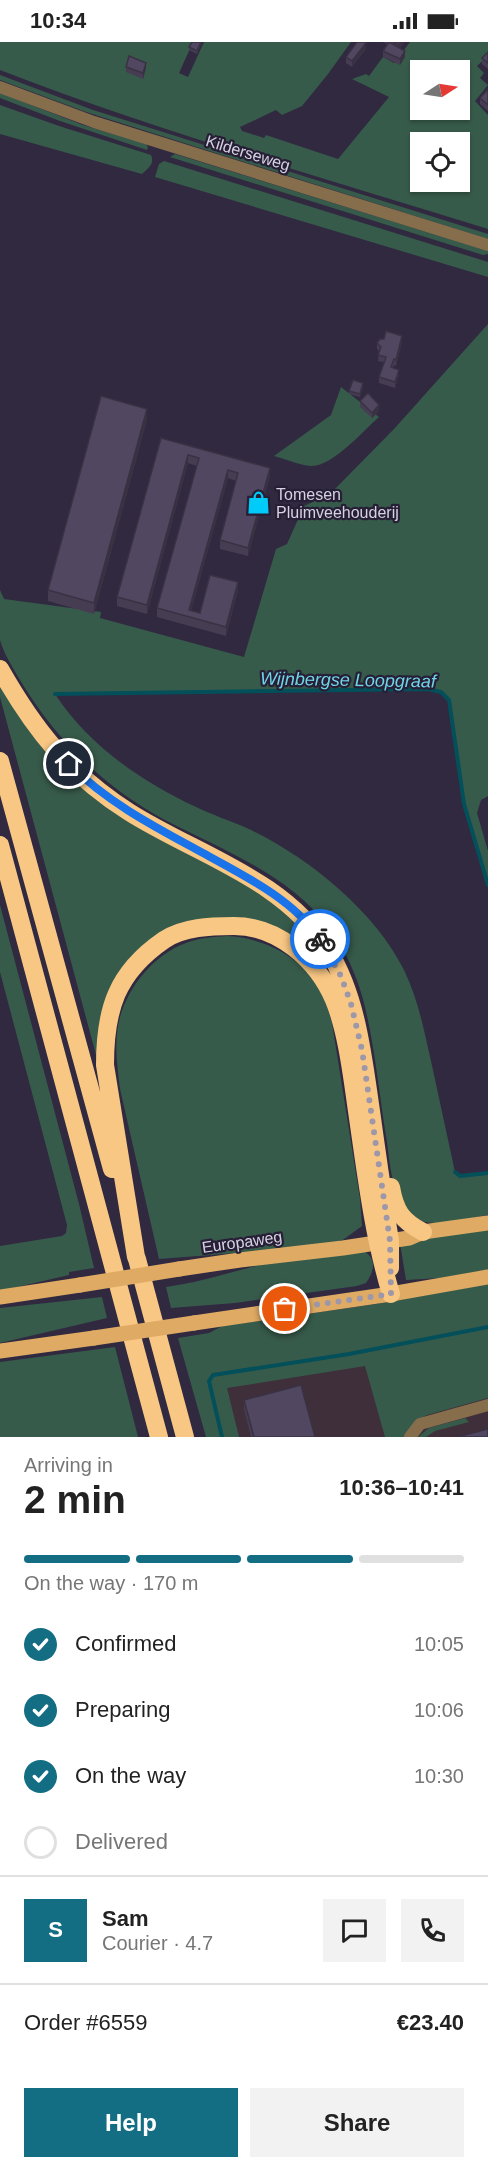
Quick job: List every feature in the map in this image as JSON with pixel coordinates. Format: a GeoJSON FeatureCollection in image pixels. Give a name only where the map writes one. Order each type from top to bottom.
{"type":"FeatureCollection","features":[{"type":"Feature","properties":{"kind":"highway"},"geometry":{"type":"LineString","coordinates":[[0,669],[36,728],[81,776],[102,794],[129,812],[264,886],[290,907],[316,933],[341,976],[351,1004],[362,1050],[376,1147],[383,1242]]}},
{"type":"Feature","properties":{"kind":"highway"},"geometry":{"type":"LineString","coordinates":[[0,761],[185,1437]]}},
{"type":"Feature","properties":{"kind":"highway"},"geometry":{"type":"LineString","coordinates":[[0,845],[159,1437]]}},
{"type":"Feature","properties":{"kind":"highway"},"geometry":{"type":"LineString","coordinates":[[136,1257],[105,1065],[105,1034],[112,1002],[121,983],[146,953],[173,934],[210,926],[246,926],[261,929],[286,941],[317,971],[334,1000],[344,1036],[391,1294]]}},
{"type":"Feature","properties":{"kind":"highway"},"geometry":{"type":"LineString","coordinates":[[376,1147],[387,1168],[394,1206],[409,1225],[423,1232]]}},
{"type":"Feature","properties":{"kind":"highway"},"geometry":{"type":"LineString","coordinates":[[138,1359],[148,1437]]}},
{"type":"Feature","properties":{"kind":"main road","name":"Europaweg"},"geometry":{"type":"LineString","coordinates":[[0,1298],[180,1269],[383,1242],[409,1238],[423,1232],[488,1223]]}},
{"type":"Feature","properties":{"kind":"main road"},"geometry":{"type":"LineString","coordinates":[[0,1351],[391,1294],[488,1277]]}},
{"type":"Feature","properties":{"kind":"street","name":"Kilderseweg"},"geometry":{"type":"LineString","coordinates":[[0,87],[94,122],[488,245]]}},
{"type":"Feature","properties":{"kind":"street"},"geometry":{"type":"LineString","coordinates":[[410,1437],[420,1424],[488,1405]]}},
{"type":"Feature","properties":{"kind":"shaded area"},"geometry":{"type":"Polygon","coordinates":[[[488,1323],[488,1437],[223,1437],[205,1378],[488,1323]]]}},
{"type":"Feature","properties":{"kind":"green space"},"geometry":{"type":"Polygon","coordinates":[[[0,42],[193,42],[179,73],[188,77],[204,42],[351,42],[302,106],[282,115],[276,110],[240,127],[242,131],[264,138],[266,135],[338,159],[389,97],[352,79],[366,74],[369,76],[383,57],[394,63],[410,42],[488,42],[488,56],[477,66],[484,73],[480,78],[488,85],[475,101],[488,115],[488,229],[181,134],[0,70],[0,42]]]}},
{"type":"Feature","properties":{"kind":"green space"},"geometry":{"type":"Polygon","coordinates":[[[0,75],[93,110],[488,234],[488,239],[86,112],[0,80],[0,75]]]}},
{"type":"Feature","properties":{"kind":"green space"},"geometry":{"type":"Polygon","coordinates":[[[0,93],[83,125],[146,144],[147,150],[0,98],[0,93]]]}},
{"type":"Feature","properties":{"kind":"green space"},"geometry":{"type":"Polygon","coordinates":[[[0,105],[151,155],[149,168],[142,174],[0,134],[0,105]]]}},
{"type":"Feature","properties":{"kind":"green space"},"geometry":{"type":"Polygon","coordinates":[[[175,154],[488,251],[488,254],[483,255],[170,157],[175,154]]]}},
{"type":"Feature","properties":{"kind":"green space"},"geometry":{"type":"Polygon","coordinates":[[[164,161],[488,262],[488,277],[155,177],[159,164],[164,161]]]}},
{"type":"Feature","properties":{"kind":"green space"},"geometry":{"type":"Polygon","coordinates":[[[488,324],[488,796],[481,800],[477,813],[488,851],[488,885],[464,804],[449,700],[441,692],[428,689],[55,694],[83,730],[135,773],[194,806],[249,829],[294,854],[316,870],[357,906],[391,948],[409,981],[420,1015],[455,1172],[461,1176],[488,1173],[488,1215],[430,1223],[410,1215],[396,1190],[374,1052],[363,999],[350,962],[330,929],[296,893],[232,853],[143,807],[102,777],[65,742],[34,702],[6,656],[0,640],[0,590],[4,599],[101,612],[100,618],[244,657],[276,549],[287,544],[304,506],[330,494],[394,429],[488,324]]]}},
{"type":"Feature","properties":{"kind":"green space"},"geometry":{"type":"Polygon","coordinates":[[[341,387],[379,417],[338,454],[319,465],[306,465],[274,456],[331,415],[341,387]]]}},
{"type":"Feature","properties":{"kind":"green space"},"geometry":{"type":"Polygon","coordinates":[[[0,675],[50,750],[295,918],[335,976],[314,951],[291,936],[222,919],[129,962],[99,1066],[0,697],[0,675]]]}},
{"type":"Feature","properties":{"kind":"green space"},"geometry":{"type":"Polygon","coordinates":[[[0,905],[94,1268],[69,1272],[69,1275],[0,1291],[0,1246],[62,1236],[66,1233],[67,1225],[0,972],[0,905]]]}},
{"type":"Feature","properties":{"kind":"green space"},"geometry":{"type":"Polygon","coordinates":[[[227,936],[256,941],[284,953],[307,972],[324,997],[332,1023],[360,1199],[362,1226],[340,1242],[159,1259],[120,1089],[116,1048],[119,1020],[139,979],[160,957],[191,941],[227,936]]]}},
{"type":"Feature","properties":{"kind":"green space"},"geometry":{"type":"Polygon","coordinates":[[[488,1229],[488,1270],[440,1278],[406,1280],[400,1243],[488,1229]]]}},
{"type":"Feature","properties":{"kind":"green space"},"geometry":{"type":"Polygon","coordinates":[[[362,1250],[370,1257],[373,1269],[366,1283],[357,1286],[235,1303],[171,1308],[166,1287],[279,1261],[362,1250]]]}},
{"type":"Feature","properties":{"kind":"green space"},"geometry":{"type":"Polygon","coordinates":[[[488,1284],[488,1398],[427,1415],[419,1419],[404,1437],[385,1437],[365,1366],[227,1388],[239,1437],[206,1437],[178,1338],[209,1333],[222,1326],[376,1304],[488,1284]]]}},
{"type":"Feature","properties":{"kind":"green space"},"geometry":{"type":"Polygon","coordinates":[[[102,1297],[107,1318],[0,1343],[0,1308],[102,1297]]]}},
{"type":"Feature","properties":{"kind":"green space"},"geometry":{"type":"Polygon","coordinates":[[[115,1347],[138,1437],[0,1437],[0,1362],[115,1347]]]}},
{"type":"Feature","properties":{"kind":"green space"},"geometry":{"type":"Polygon","coordinates":[[[465,1418],[469,1422],[435,1431],[426,1437],[418,1437],[429,1428],[465,1418]]]}},
{"type":"Feature","properties":{"kind":"building"},"geometry":{"type":"Polygon","coordinates":[[[192,42],[201,42],[197,51],[189,47],[192,42]]]}},
{"type":"Feature","properties":{"kind":"building"},"geometry":{"type":"Polygon","coordinates":[[[357,42],[366,43],[352,61],[346,57],[357,42]]]}},
{"type":"Feature","properties":{"kind":"building"},"geometry":{"type":"Polygon","coordinates":[[[389,42],[405,51],[400,59],[383,51],[389,42]]]}},
{"type":"Feature","properties":{"kind":"building"},"geometry":{"type":"Polygon","coordinates":[[[488,52],[488,63],[482,58],[488,52]]]}},
{"type":"Feature","properties":{"kind":"building"},"geometry":{"type":"Polygon","coordinates":[[[129,56],[146,63],[143,73],[126,67],[129,56]]]}},
{"type":"Feature","properties":{"kind":"building"},"geometry":{"type":"Polygon","coordinates":[[[488,89],[488,105],[480,98],[488,89]]]}},
{"type":"Feature","properties":{"kind":"building"},"geometry":{"type":"Polygon","coordinates":[[[386,331],[402,336],[396,360],[394,359],[391,367],[399,370],[395,382],[379,377],[386,357],[378,355],[381,347],[377,343],[380,339],[384,339],[386,331]]]}},
{"type":"Feature","properties":{"kind":"building"},"geometry":{"type":"Polygon","coordinates":[[[353,380],[363,383],[360,394],[349,391],[353,380]]]}},
{"type":"Feature","properties":{"kind":"building"},"geometry":{"type":"Polygon","coordinates":[[[368,393],[379,405],[372,413],[360,401],[368,393]]]}},
{"type":"Feature","properties":{"kind":"building"},"geometry":{"type":"Polygon","coordinates":[[[101,396],[147,409],[94,603],[48,590],[101,396]]]}},
{"type":"Feature","properties":{"kind":"building"},"geometry":{"type":"Polygon","coordinates":[[[161,438],[270,468],[248,548],[220,540],[238,473],[228,470],[189,610],[200,613],[210,575],[238,582],[226,627],[157,608],[199,458],[188,455],[147,605],[117,597],[161,438]]]}},
{"type":"Feature","properties":{"kind":"building"},"geometry":{"type":"Polygon","coordinates":[[[301,1385],[315,1437],[254,1437],[244,1400],[301,1385]]]}},
{"type":"Feature","properties":{"kind":"building"},"geometry":{"type":"Polygon","coordinates":[[[488,1429],[488,1437],[457,1437],[488,1429]]]}},
{"type":"Feature","properties":{"kind":"waterway","name":"Wijnbergse Loopgraaf"},"geometry":{"type":"LineString","coordinates":[[55,694],[428,689],[441,692],[449,700],[464,804],[488,885]]}},
{"type":"Feature","properties":{"kind":"waterway"},"geometry":{"type":"LineString","coordinates":[[455,1172],[460,1176],[488,1173]]}},
{"type":"Feature","properties":{"kind":"waterway"},"geometry":{"type":"LineString","coordinates":[[222,1437],[209,1381],[213,1375],[349,1354],[488,1327]]}},
{"type":"Feature","properties":{"kind":"way so far"},"geometry":{"type":"LineString","coordinates":[[285,1309],[391,1294],[390,1241],[362,1050],[351,1004],[341,976],[320,939]]}},
{"type":"Feature","properties":{"kind":"place","name":"Tomesen Pluimveehouderij"},"geometry":{"type":"Point","coordinates":[258,503]}},
{"type":"Feature","properties":{"kind":"route"},"geometry":{"type":"LineString","coordinates":[[69,764],[102,794],[129,812],[264,886],[290,907],[320,939]]}}]}
